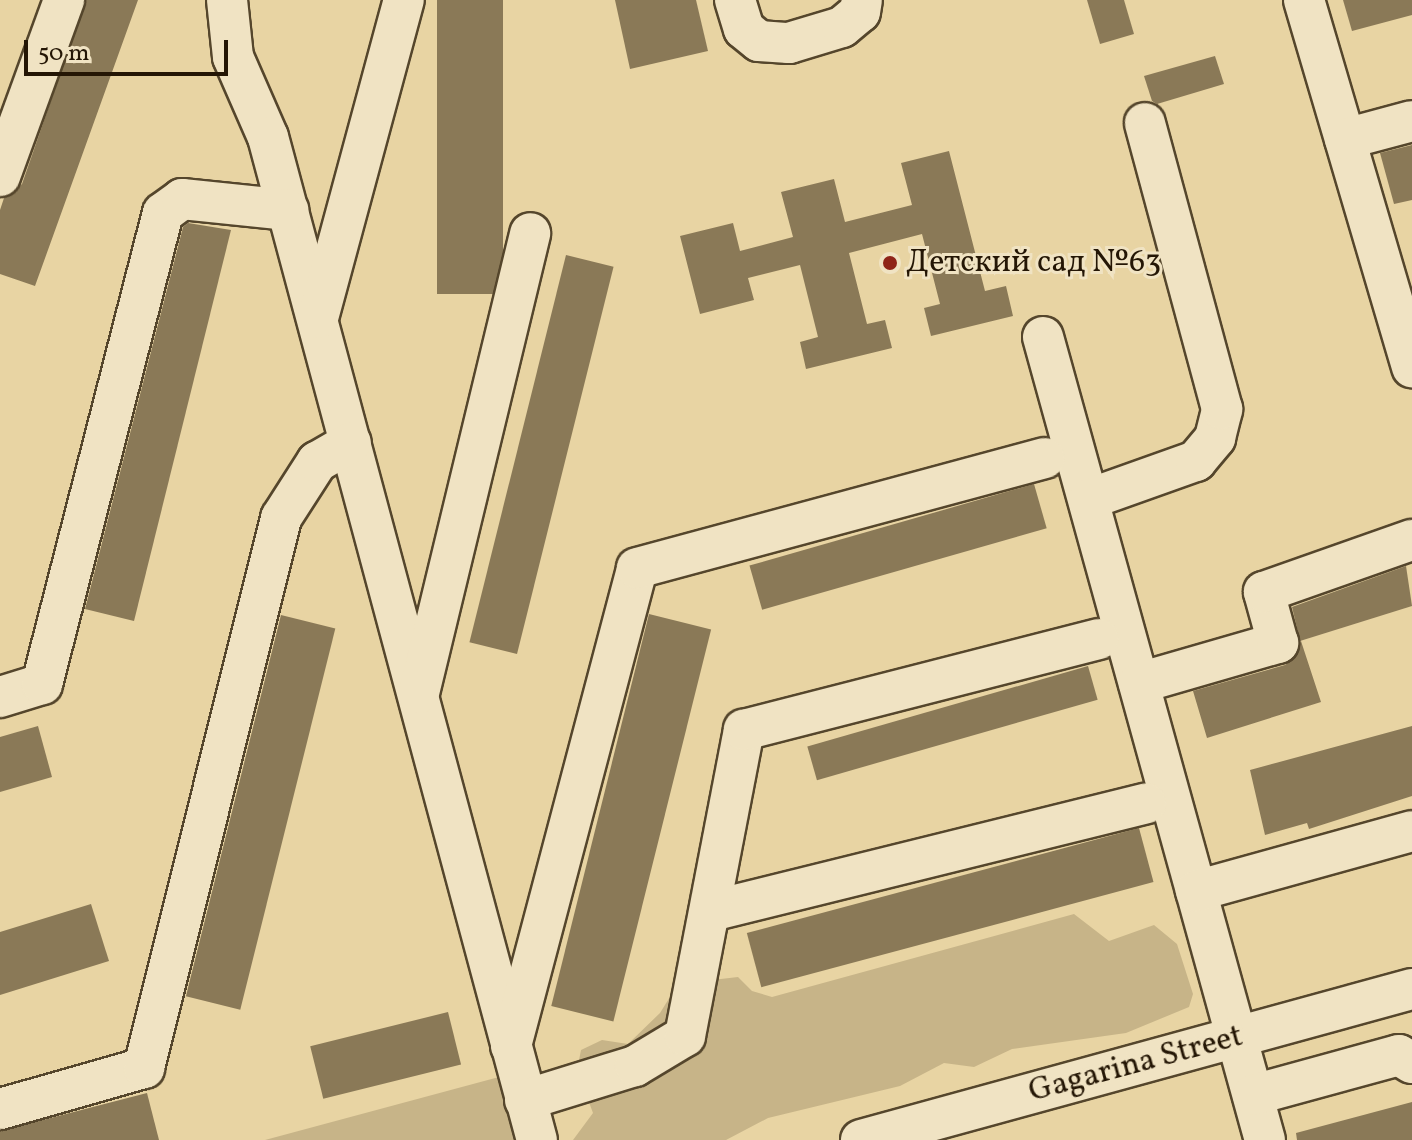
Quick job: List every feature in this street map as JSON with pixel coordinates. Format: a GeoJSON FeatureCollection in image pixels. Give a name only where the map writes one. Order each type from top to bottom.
{"type":"FeatureCollection","features":[{"type":"Feature","properties":{"kind":"street"},"geometry":{"type":"LineString","coordinates":[[0,176],[64,0]]}},
{"type":"Feature","properties":{"kind":"street"},"geometry":{"type":"LineString","coordinates":[[227,0],[233,57],[268,137],[537,1140]]}},
{"type":"Feature","properties":{"kind":"street"},"geometry":{"type":"LineString","coordinates":[[318,318],[404,0]]}},
{"type":"Feature","properties":{"kind":"street"},"geometry":{"type":"LineString","coordinates":[[735,0],[744,29],[759,41],[789,43],[842,27],[860,12],[862,0]]}},
{"type":"Feature","properties":{"kind":"street"},"geometry":{"type":"LineString","coordinates":[[1304,0],[1406,327],[1412,367]]}},
{"type":"Feature","properties":{"kind":"street"},"geometry":{"type":"LineString","coordinates":[[1345,139],[1412,121]]}},
{"type":"Feature","properties":{"kind":"street"},"geometry":{"type":"LineString","coordinates":[[1089,499],[1196,461],[1215,438],[1222,409],[1145,123]]}},
{"type":"Feature","properties":{"kind":"street"},"geometry":{"type":"LineString","coordinates":[[0,697],[42,684],[163,213],[182,199],[288,210]]}},
{"type":"Feature","properties":{"kind":"street"},"geometry":{"type":"LineString","coordinates":[[418,697],[530,233]]}},
{"type":"Feature","properties":{"kind":"street"},"geometry":{"type":"LineString","coordinates":[[1043,337],[1265,1140]]}},
{"type":"Feature","properties":{"kind":"street"},"geometry":{"type":"LineString","coordinates":[[0,1109],[144,1068],[281,518],[317,462],[351,442]]}},
{"type":"Feature","properties":{"kind":"street"},"geometry":{"type":"LineString","coordinates":[[511,1047],[637,568],[1044,458]]}},
{"type":"Feature","properties":{"kind":"street"},"geometry":{"type":"LineString","coordinates":[[1139,683],[1278,643],[1264,592],[1412,540]]}},
{"type":"Feature","properties":{"kind":"street"},"geometry":{"type":"LineString","coordinates":[[525,1100],[635,1066],[685,1036],[744,730],[1099,639]]}},
{"type":"Feature","properties":{"kind":"street"},"geometry":{"type":"LineString","coordinates":[[711,911],[1146,803]]}},
{"type":"Feature","properties":{"kind":"street"},"geometry":{"type":"LineString","coordinates":[[1196,891],[1412,831]]}},
{"type":"Feature","properties":{"kind":"street","name":"Gagarina Street"},"geometry":{"type":"LineString","coordinates":[[861,1140],[903,1134],[1412,989]]}},
{"type":"Feature","properties":{"kind":"street"},"geometry":{"type":"LineString","coordinates":[[1253,1095],[1399,1055],[1412,1063]]}},
{"type":"Feature","properties":{"kind":"shaded area"},"geometry":{"type":"Polygon","coordinates":[[[1074,914],[1109,941],[1154,925],[1177,944],[1193,994],[1189,1007],[1126,1033],[1012,1049],[974,1067],[944,1063],[900,1086],[768,1118],[726,1140],[573,1140],[593,1113],[577,1070],[581,1050],[602,1040],[628,1044],[660,1013],[678,984],[738,977],[752,991],[772,997],[1074,914]]]}},
{"type":"Feature","properties":{"kind":"shaded area"},"geometry":{"type":"Polygon","coordinates":[[[499,1077],[520,1140],[265,1140],[499,1077]]]}},
{"type":"Feature","properties":{"kind":"building"},"geometry":{"type":"Polygon","coordinates":[[[86,0],[138,0],[35,286],[0,274],[0,210],[4,198],[22,184],[86,0]]]}},
{"type":"Feature","properties":{"kind":"building"},"geometry":{"type":"Polygon","coordinates":[[[437,0],[503,0],[503,294],[437,294],[437,0]]]}},
{"type":"Feature","properties":{"kind":"building"},"geometry":{"type":"Polygon","coordinates":[[[615,0],[696,0],[708,51],[630,69],[615,0]]]}},
{"type":"Feature","properties":{"kind":"building"},"geometry":{"type":"Polygon","coordinates":[[[1087,0],[1124,0],[1134,34],[1100,44],[1087,0]]]}},
{"type":"Feature","properties":{"kind":"building"},"geometry":{"type":"Polygon","coordinates":[[[1343,0],[1412,0],[1412,15],[1352,31],[1343,0]]]}},
{"type":"Feature","properties":{"kind":"building"},"geometry":{"type":"Polygon","coordinates":[[[1215,56],[1224,84],[1157,104],[1152,101],[1144,76],[1215,56]]]}},
{"type":"Feature","properties":{"kind":"building"},"geometry":{"type":"Polygon","coordinates":[[[1412,145],[1412,200],[1394,204],[1380,153],[1412,145]]]}},
{"type":"Feature","properties":{"kind":"building"},"geometry":{"type":"Polygon","coordinates":[[[949,151],[985,291],[1006,286],[1013,316],[931,336],[924,308],[940,304],[922,234],[849,253],[867,324],[885,320],[892,348],[806,369],[800,342],[818,337],[800,265],[748,278],[754,300],[700,314],[680,236],[733,223],[740,251],[793,237],[781,192],[834,179],[845,222],[912,205],[901,163],[949,151]]]}},
{"type":"Feature","properties":{"kind":"building"},"geometry":{"type":"Polygon","coordinates":[[[188,223],[231,230],[134,621],[85,609],[183,227],[188,223]]]}},
{"type":"Feature","properties":{"kind":"building"},"geometry":{"type":"Polygon","coordinates":[[[566,255],[614,267],[517,654],[469,642],[566,255]]]}},
{"type":"Feature","properties":{"kind":"building"},"geometry":{"type":"Polygon","coordinates":[[[1034,484],[1047,528],[762,610],[749,566],[1034,484]]]}},
{"type":"Feature","properties":{"kind":"building"},"geometry":{"type":"Polygon","coordinates":[[[1406,566],[1412,606],[1300,641],[1292,607],[1406,566]]]}},
{"type":"Feature","properties":{"kind":"building"},"geometry":{"type":"Polygon","coordinates":[[[649,614],[711,629],[613,1021],[551,1006],[649,614]]]}},
{"type":"Feature","properties":{"kind":"building"},"geometry":{"type":"Polygon","coordinates":[[[281,615],[335,629],[240,1010],[186,996],[281,615]]]}},
{"type":"Feature","properties":{"kind":"building"},"geometry":{"type":"Polygon","coordinates":[[[1301,641],[1321,702],[1207,738],[1193,691],[1285,665],[1295,658],[1301,641]]]}},
{"type":"Feature","properties":{"kind":"building"},"geometry":{"type":"Polygon","coordinates":[[[1088,666],[1098,700],[817,780],[807,746],[1088,666]]]}},
{"type":"Feature","properties":{"kind":"building"},"geometry":{"type":"Polygon","coordinates":[[[38,726],[52,777],[0,792],[0,737],[38,726]]]}},
{"type":"Feature","properties":{"kind":"building"},"geometry":{"type":"Polygon","coordinates":[[[1412,726],[1412,796],[1309,829],[1307,823],[1265,835],[1250,770],[1412,726]]]}},
{"type":"Feature","properties":{"kind":"building"},"geometry":{"type":"Polygon","coordinates":[[[1139,828],[1153,882],[761,987],[747,933],[1139,828]]]}},
{"type":"Feature","properties":{"kind":"building"},"geometry":{"type":"Polygon","coordinates":[[[91,904],[109,961],[0,995],[0,932],[91,904]]]}},
{"type":"Feature","properties":{"kind":"building"},"geometry":{"type":"Polygon","coordinates":[[[448,1012],[461,1064],[323,1099],[310,1046],[448,1012]]]}},
{"type":"Feature","properties":{"kind":"building"},"geometry":{"type":"Polygon","coordinates":[[[147,1093],[159,1140],[0,1140],[0,1131],[147,1093]]]}},
{"type":"Feature","properties":{"kind":"building"},"geometry":{"type":"Polygon","coordinates":[[[1412,1102],[1412,1140],[1297,1140],[1296,1133],[1412,1102]]]}},
{"type":"Feature","properties":{"kind":"place","name":"Детский сад №63"},"geometry":{"type":"Point","coordinates":[890,263]}}]}
